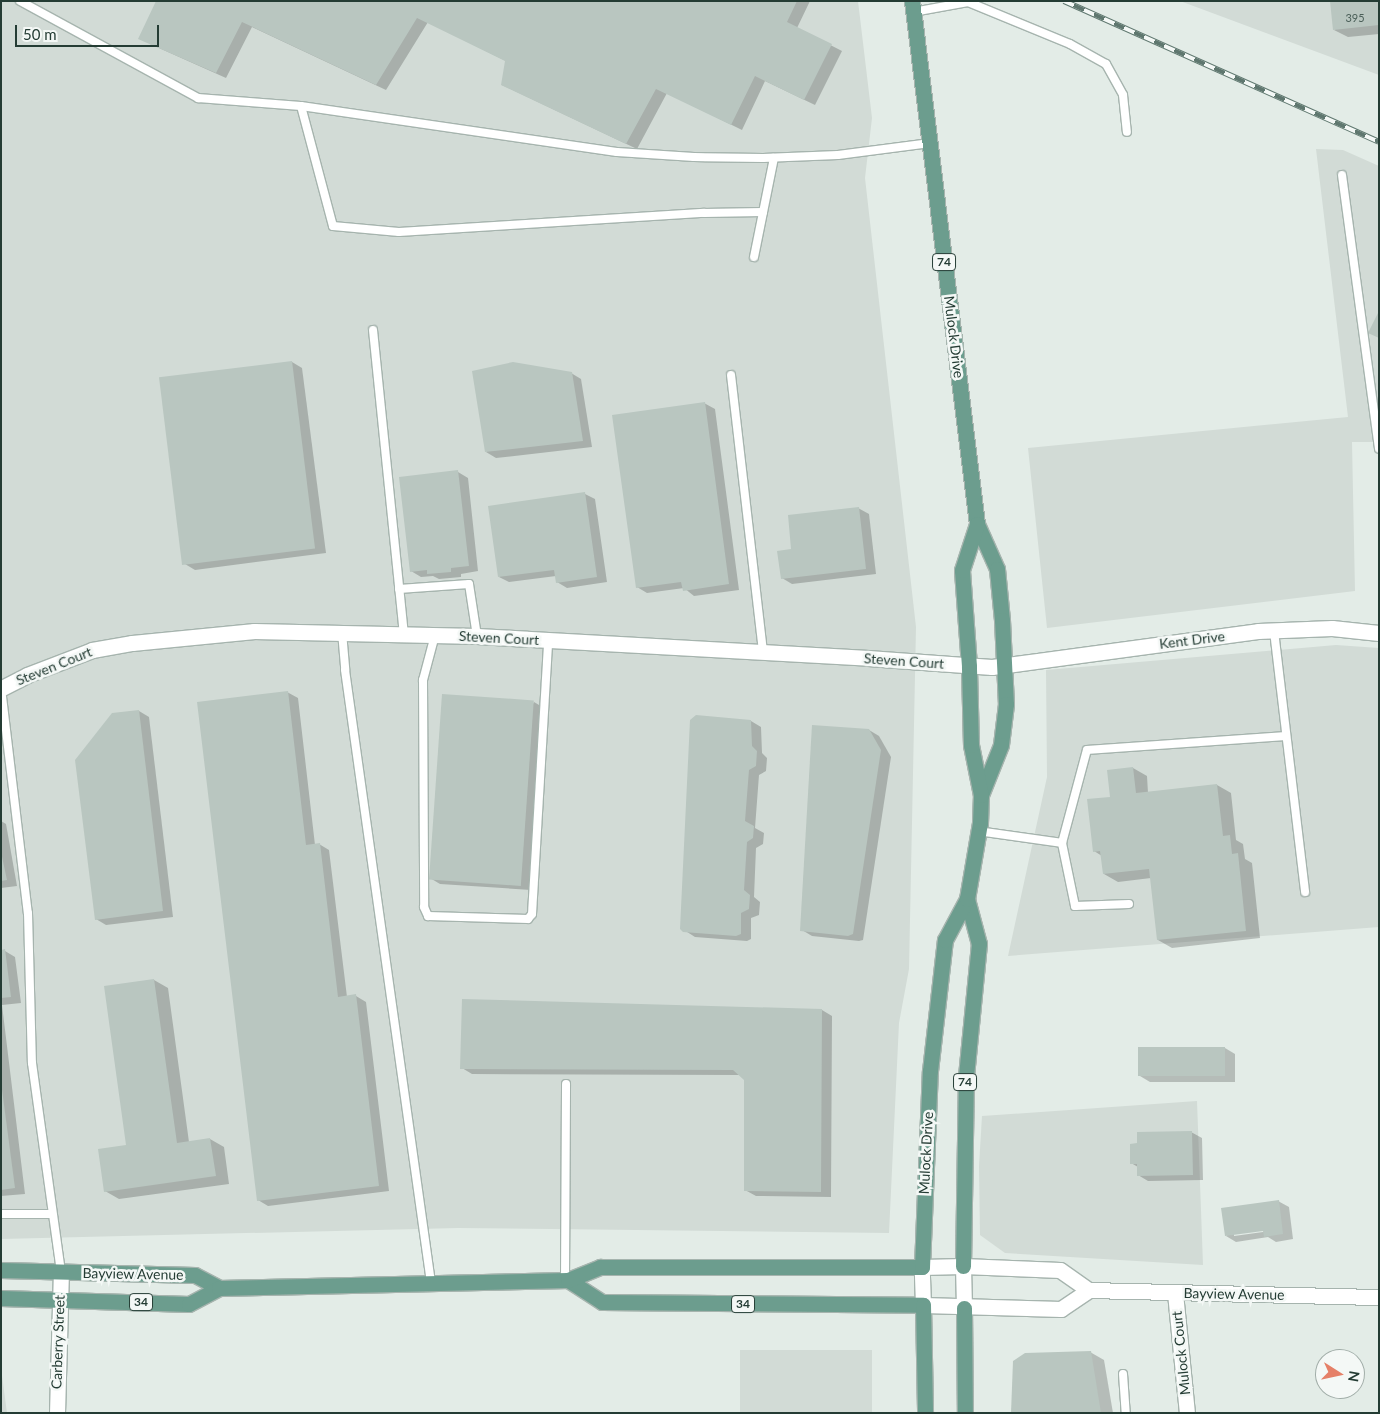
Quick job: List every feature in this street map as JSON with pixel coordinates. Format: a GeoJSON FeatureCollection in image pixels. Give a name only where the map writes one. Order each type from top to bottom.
{"type":"FeatureCollection","features":[{"type":"Feature","properties":{"kind":"main road","name":"Mulock Drive"},"geometry":{"type":"LineString","coordinates":[[912,7],[977,524],[997,569],[1005,664],[1006,704],[1001,745],[981,796]]}},
{"type":"Feature","properties":{"kind":"main road","name":"Mulock Drive"},"geometry":{"type":"LineString","coordinates":[[922,1267],[930,1071],[945,940],[967,899],[978,831],[981,796],[972,746],[969,666],[962,570],[977,524]]}},
{"type":"Feature","properties":{"kind":"main road","name":"Mulock Drive"},"geometry":{"type":"LineString","coordinates":[[964,1266],[966,1076],[979,944],[967,899]]}},
{"type":"Feature","properties":{"kind":"main road","name":"34"},"geometry":{"type":"LineString","coordinates":[[219,1288],[567,1280],[600,1267],[922,1267]]}},
{"type":"Feature","properties":{"kind":"main road","name":"Bayview Avenue"},"geometry":{"type":"LineString","coordinates":[[1,1270],[195,1275],[219,1288]]}},
{"type":"Feature","properties":{"kind":"main road","name":"34"},"geometry":{"type":"LineString","coordinates":[[567,1280],[602,1302],[924,1305]]}},
{"type":"Feature","properties":{"kind":"main road","name":"Bayview Avenue"},"geometry":{"type":"LineString","coordinates":[[1,1298],[189,1304],[219,1288]]}},
{"type":"Feature","properties":{"kind":"main road","name":"Mulock Drive"},"geometry":{"type":"LineString","coordinates":[[924,1305],[925,1413]]}},
{"type":"Feature","properties":{"kind":"main road","name":"Mulock Drive"},"geometry":{"type":"LineString","coordinates":[[964,1308],[965,1413]]}},
{"type":"Feature","properties":{"kind":"street","name":"Kent Drive"},"geometry":{"type":"LineString","coordinates":[[1005,664],[1274,631],[1332,628],[1379,633]]}},
{"type":"Feature","properties":{"kind":"street","name":"Steven Court"},"geometry":{"type":"LineString","coordinates":[[1,688],[26,675],[92,650],[132,643],[254,631],[477,636],[969,666],[992,667],[1005,664]]}},
{"type":"Feature","properties":{"kind":"street","name":"34"},"geometry":{"type":"LineString","coordinates":[[922,1267],[964,1266],[1060,1270],[1089,1290],[1061,1309],[964,1308],[924,1305]]}},
{"type":"Feature","properties":{"kind":"street","name":"Mulock Drive"},"geometry":{"type":"LineString","coordinates":[[964,1266],[964,1308]]}},
{"type":"Feature","properties":{"kind":"street","name":"Mulock Drive"},"geometry":{"type":"LineString","coordinates":[[922,1267],[924,1305]]}},
{"type":"Feature","properties":{"kind":"street","name":"Carberry Street"},"geometry":{"type":"LineString","coordinates":[[56,1413],[61,1272]]}},
{"type":"Feature","properties":{"kind":"street","name":"Bayview Avenue"},"geometry":{"type":"LineString","coordinates":[[1089,1290],[1379,1297]]}},
{"type":"Feature","properties":{"kind":"street","name":"Mulock Court"},"geometry":{"type":"LineString","coordinates":[[1175,1293],[1187,1413]]}},
{"type":"Feature","properties":{"kind":"lane"},"geometry":{"type":"LineString","coordinates":[[20,1],[198,98],[301,106],[617,152],[694,157],[774,158],[838,155],[930,143]]}},
{"type":"Feature","properties":{"kind":"lane"},"geometry":{"type":"LineString","coordinates":[[912,7],[968,2],[1070,44],[1106,64],[1122,95],[1127,132]]}},
{"type":"Feature","properties":{"kind":"lane"},"geometry":{"type":"LineString","coordinates":[[301,106],[333,226],[399,232],[704,213],[763,212]]}},
{"type":"Feature","properties":{"kind":"lane"},"geometry":{"type":"LineString","coordinates":[[754,257],[774,158]]}},
{"type":"Feature","properties":{"kind":"lane"},"geometry":{"type":"LineString","coordinates":[[1342,175],[1375,395],[1379,449]]}},
{"type":"Feature","properties":{"kind":"lane"},"geometry":{"type":"LineString","coordinates":[[373,330],[404,635]]}},
{"type":"Feature","properties":{"kind":"lane"},"geometry":{"type":"LineString","coordinates":[[731,375],[763,653]]}},
{"type":"Feature","properties":{"kind":"lane"},"geometry":{"type":"LineString","coordinates":[[399,589],[469,584],[477,636]]}},
{"type":"Feature","properties":{"kind":"lane"},"geometry":{"type":"LineString","coordinates":[[1274,631],[1305,892]]}},
{"type":"Feature","properties":{"kind":"lane"},"geometry":{"type":"LineString","coordinates":[[342,632],[345,670],[431,1283]]}},
{"type":"Feature","properties":{"kind":"lane"},"geometry":{"type":"LineString","coordinates":[[435,636],[423,680],[424,907],[428,916],[528,919],[532,914],[548,640]]}},
{"type":"Feature","properties":{"kind":"lane"},"geometry":{"type":"LineString","coordinates":[[1,688],[10,776],[28,913],[32,1063],[61,1272]]}},
{"type":"Feature","properties":{"kind":"lane"},"geometry":{"type":"LineString","coordinates":[[1129,904],[1075,906],[1062,843],[1087,750],[1286,736]]}},
{"type":"Feature","properties":{"kind":"lane"},"geometry":{"type":"LineString","coordinates":[[1,776],[10,776]]}},
{"type":"Feature","properties":{"kind":"lane"},"geometry":{"type":"LineString","coordinates":[[978,831],[1062,843]]}},
{"type":"Feature","properties":{"kind":"lane"},"geometry":{"type":"LineString","coordinates":[[566,1084],[567,1280]]}},
{"type":"Feature","properties":{"kind":"lane"},"geometry":{"type":"LineString","coordinates":[[1,1214],[52,1214]]}},
{"type":"Feature","properties":{"kind":"lane"},"geometry":{"type":"LineString","coordinates":[[1122,1374],[1126,1413]]}},
{"type":"Feature","properties":{"kind":"shaded area"},"geometry":{"type":"Polygon","coordinates":[[[1,1],[858,1],[872,118],[865,178],[916,627],[909,969],[899,1023],[889,1233],[458,1228],[1,1239],[1,1]]]}},
{"type":"Feature","properties":{"kind":"shaded area"},"geometry":{"type":"Polygon","coordinates":[[[1180,1],[1379,1],[1379,75],[1180,1]]]}},
{"type":"Feature","properties":{"kind":"shaded area"},"geometry":{"type":"Polygon","coordinates":[[[1316,149],[1343,150],[1379,166],[1379,442],[1352,442],[1355,591],[1047,628],[1028,448],[1348,417],[1316,149]]]}},
{"type":"Feature","properties":{"kind":"shaded area"},"geometry":{"type":"Polygon","coordinates":[[[1336,645],[1379,648],[1379,927],[1008,956],[1047,777],[1046,670],[1336,645]]]}},
{"type":"Feature","properties":{"kind":"shaded area"},"geometry":{"type":"Polygon","coordinates":[[[1197,1101],[1203,1265],[1005,1253],[980,1235],[979,1166],[982,1116],[1197,1101]]]}},
{"type":"Feature","properties":{"kind":"shaded area"},"geometry":{"type":"Polygon","coordinates":[[[740,1350],[872,1350],[872,1413],[740,1413],[740,1350]]]}},
{"type":"Feature","properties":{"kind":"shaded area"},"geometry":{"type":"Polygon","coordinates":[[[1,1368],[7,1413],[1,1413],[1,1368]]]}},
{"type":"Feature","properties":{"kind":"building"},"geometry":{"type":"Polygon","coordinates":[[[156,1],[797,1],[787,22],[832,44],[804,100],[755,76],[731,125],[656,89],[626,144],[501,85],[505,61],[417,18],[376,85],[242,22],[216,73],[138,39],[156,1]]]}},
{"type":"Feature","properties":{"kind":"building"},"geometry":{"type":"Polygon","coordinates":[[[1330,1],[1379,1],[1379,25],[1333,30],[1330,1]]]}},
{"type":"Feature","properties":{"kind":"building"},"geometry":{"type":"Polygon","coordinates":[[[1379,311],[1379,338],[1368,333],[1379,311]]]}},
{"type":"Feature","properties":{"kind":"building"},"geometry":{"type":"Polygon","coordinates":[[[292,361],[315,549],[182,565],[159,377],[292,361]]]}},
{"type":"Feature","properties":{"kind":"building"},"geometry":{"type":"Polygon","coordinates":[[[513,362],[572,372],[583,441],[485,452],[472,371],[513,362]]]}},
{"type":"Feature","properties":{"kind":"building"},"geometry":{"type":"Polygon","coordinates":[[[705,402],[729,584],[683,591],[681,582],[636,588],[612,415],[705,402]]]}},
{"type":"Feature","properties":{"kind":"building"},"geometry":{"type":"Polygon","coordinates":[[[458,470],[469,566],[451,568],[451,572],[427,574],[427,570],[410,572],[399,477],[458,470]]]}},
{"type":"Feature","properties":{"kind":"building"},"geometry":{"type":"Polygon","coordinates":[[[585,492],[597,577],[556,583],[554,570],[498,577],[488,506],[585,492]]]}},
{"type":"Feature","properties":{"kind":"building"},"geometry":{"type":"Polygon","coordinates":[[[859,507],[866,569],[781,579],[777,551],[791,549],[788,515],[859,507]]]}},
{"type":"Feature","properties":{"kind":"building"},"geometry":{"type":"Polygon","coordinates":[[[288,691],[306,845],[320,843],[338,997],[356,994],[379,1186],[257,1201],[197,702],[288,691]]]}},
{"type":"Feature","properties":{"kind":"building"},"geometry":{"type":"Polygon","coordinates":[[[442,694],[534,700],[521,886],[429,880],[442,694]]]}},
{"type":"Feature","properties":{"kind":"building"},"geometry":{"type":"Polygon","coordinates":[[[139,710],[163,911],[95,920],[75,760],[112,713],[139,710]]]}},
{"type":"Feature","properties":{"kind":"building"},"geometry":{"type":"Polygon","coordinates":[[[696,715],[751,720],[752,746],[757,751],[756,766],[749,770],[745,821],[754,826],[753,838],[747,842],[744,890],[750,895],[749,909],[741,913],[741,934],[736,936],[683,932],[680,929],[690,720],[696,715]]]}},
{"type":"Feature","properties":{"kind":"building"},"geometry":{"type":"Polygon","coordinates":[[[812,725],[869,729],[881,750],[853,934],[848,936],[800,931],[812,725]]]}},
{"type":"Feature","properties":{"kind":"building"},"geometry":{"type":"Polygon","coordinates":[[[1133,767],[1136,793],[1217,784],[1223,836],[1230,835],[1232,854],[1238,853],[1246,931],[1157,940],[1149,869],[1103,874],[1100,851],[1093,852],[1087,799],[1110,797],[1107,770],[1133,767]]]}},
{"type":"Feature","properties":{"kind":"building"},"geometry":{"type":"Polygon","coordinates":[[[1,852],[7,880],[1,881],[1,852]]]}},
{"type":"Feature","properties":{"kind":"building"},"geometry":{"type":"Polygon","coordinates":[[[5,949],[11,997],[1,998],[1,950],[5,949]]]}},
{"type":"Feature","properties":{"kind":"building"},"geometry":{"type":"Polygon","coordinates":[[[154,979],[177,1143],[210,1138],[216,1176],[104,1192],[98,1149],[126,1145],[104,986],[154,979]]]}},
{"type":"Feature","properties":{"kind":"building"},"geometry":{"type":"Polygon","coordinates":[[[462,999],[822,1009],[821,1192],[744,1191],[744,1080],[733,1070],[460,1069],[462,999]]]}},
{"type":"Feature","properties":{"kind":"building"},"geometry":{"type":"Polygon","coordinates":[[[1138,1047],[1225,1047],[1225,1076],[1138,1076],[1138,1047]]]}},
{"type":"Feature","properties":{"kind":"building"},"geometry":{"type":"Polygon","coordinates":[[[1,1082],[15,1188],[1,1190],[1,1082]]]}},
{"type":"Feature","properties":{"kind":"building"},"geometry":{"type":"Polygon","coordinates":[[[1192,1131],[1193,1175],[1137,1176],[1137,1164],[1130,1164],[1130,1144],[1137,1143],[1137,1132],[1192,1131]]]}},
{"type":"Feature","properties":{"kind":"building"},"geometry":{"type":"Polygon","coordinates":[[[1279,1200],[1283,1234],[1264,1237],[1263,1231],[1225,1236],[1221,1208],[1279,1200]]]}},
{"type":"Feature","properties":{"kind":"building"},"geometry":{"type":"Polygon","coordinates":[[[1091,1351],[1101,1413],[1011,1413],[1013,1361],[1025,1353],[1091,1351]]]}},
{"type":"Feature","properties":{"kind":"railway"},"geometry":{"type":"LineString","coordinates":[[1064,1],[1379,142]]}}]}
